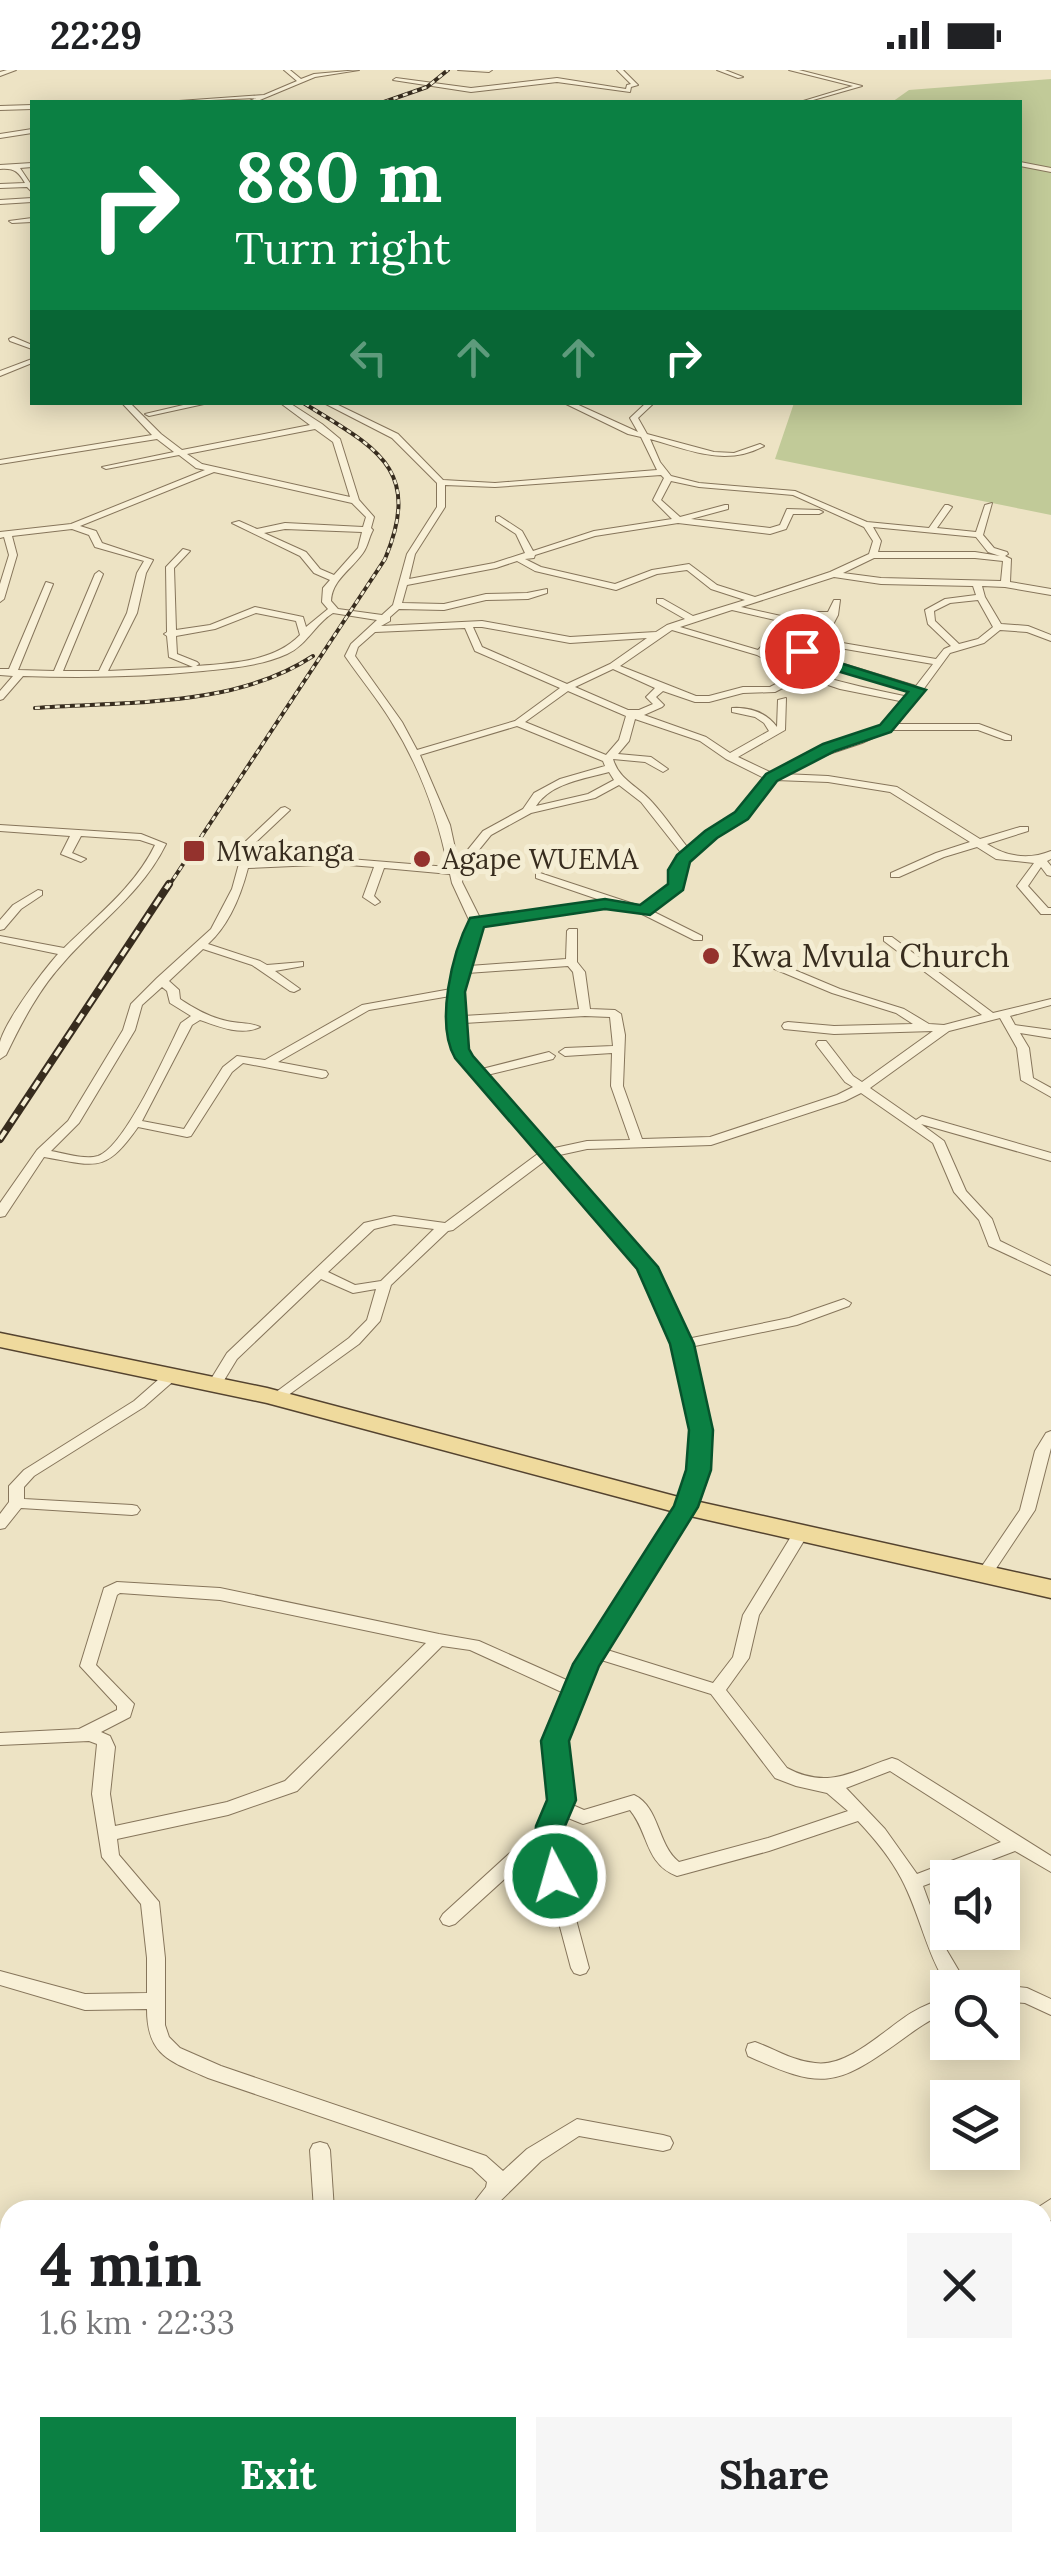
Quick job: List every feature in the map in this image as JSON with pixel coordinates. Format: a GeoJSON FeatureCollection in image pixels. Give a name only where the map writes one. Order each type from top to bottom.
{"type":"FeatureCollection","features":[{"type":"Feature","properties":{"kind":"main road"},"geometry":{"type":"LineString","coordinates":[[0,1340],[275,1398],[686,1507],[1051,1589]]}},
{"type":"Feature","properties":{"kind":"street"},"geometry":{"type":"LineString","coordinates":[[0,74],[12,70]]}},
{"type":"Feature","properties":{"kind":"street"},"geometry":{"type":"LineString","coordinates":[[287,70],[299,80]]}},
{"type":"Feature","properties":{"kind":"street"},"geometry":{"type":"LineString","coordinates":[[255,100],[299,80],[352,70]]}},
{"type":"Feature","properties":{"kind":"street"},"geometry":{"type":"LineString","coordinates":[[461,70],[489,70]]}},
{"type":"Feature","properties":{"kind":"street"},"geometry":{"type":"LineString","coordinates":[[396,80],[466,90],[556,80],[628,92],[629,86],[635,85],[620,70]]}},
{"type":"Feature","properties":{"kind":"street"},"geometry":{"type":"LineString","coordinates":[[720,70],[740,77]]}},
{"type":"Feature","properties":{"kind":"street"},"geometry":{"type":"LineString","coordinates":[[792,70],[859,86],[809,100]]}},
{"type":"Feature","properties":{"kind":"street"},"geometry":{"type":"LineString","coordinates":[[199,100],[262,96]]}},
{"type":"Feature","properties":{"kind":"street"},"geometry":{"type":"LineString","coordinates":[[0,108],[30,107]]}},
{"type":"Feature","properties":{"kind":"street"},"geometry":{"type":"LineString","coordinates":[[0,134],[30,131]]}},
{"type":"Feature","properties":{"kind":"street"},"geometry":{"type":"LineString","coordinates":[[1022,164],[1051,170]]}},
{"type":"Feature","properties":{"kind":"street"},"geometry":{"type":"LineString","coordinates":[[0,167],[30,165]]}},
{"type":"Feature","properties":{"kind":"street"},"geometry":{"type":"LineString","coordinates":[[11,166],[20,170],[30,188]]}},
{"type":"Feature","properties":{"kind":"street"},"geometry":{"type":"LineString","coordinates":[[0,186],[30,188]]}},
{"type":"Feature","properties":{"kind":"street"},"geometry":{"type":"LineString","coordinates":[[0,202],[30,200]]}},
{"type":"Feature","properties":{"kind":"street"},"geometry":{"type":"LineString","coordinates":[[12,221],[30,220]]}},
{"type":"Feature","properties":{"kind":"street"},"geometry":{"type":"LineString","coordinates":[[13,339],[30,346]]}},
{"type":"Feature","properties":{"kind":"street"},"geometry":{"type":"LineString","coordinates":[[0,374],[30,362]]}},
{"type":"Feature","properties":{"kind":"street"},"geometry":{"type":"LineString","coordinates":[[127,405],[158,436],[206,469],[355,500]]}},
{"type":"Feature","properties":{"kind":"street"},"geometry":{"type":"LineString","coordinates":[[148,414],[194,405]]}},
{"type":"Feature","properties":{"kind":"street"},"geometry":{"type":"LineString","coordinates":[[287,405],[336,441],[355,500],[370,517],[369,530],[354,560],[327,588],[326,600],[333,610]]}},
{"type":"Feature","properties":{"kind":"street"},"geometry":{"type":"LineString","coordinates":[[331,405],[396,436],[441,482],[441,507],[410,554],[397,606],[354,646],[350,660],[397,722],[414,754],[445,825],[454,877],[476,922],[456,992],[459,1049],[647,1267],[682,1344],[701,1430],[698,1470],[686,1507],[573,1690],[555,1741],[561,1807],[550,1826],[449,1919]]}},
{"type":"Feature","properties":{"kind":"street"},"geometry":{"type":"LineString","coordinates":[[572,405],[641,435],[721,456],[760,446]]}},
{"type":"Feature","properties":{"kind":"street"},"geometry":{"type":"LineString","coordinates":[[651,405],[634,416],[665,475],[657,500],[678,520],[770,531],[786,525],[790,510],[834,513]]}},
{"type":"Feature","properties":{"kind":"street"},"geometry":{"type":"LineString","coordinates":[[106,467],[319,426]]}},
{"type":"Feature","properties":{"kind":"street"},"geometry":{"type":"LineString","coordinates":[[0,462],[158,436]]}},
{"type":"Feature","properties":{"kind":"street"},"geometry":{"type":"LineString","coordinates":[[0,599],[13,555],[4,535],[73,526],[206,469]]}},
{"type":"Feature","properties":{"kind":"street"},"geometry":{"type":"LineString","coordinates":[[441,482],[494,484],[665,475],[699,485],[785,491],[864,524],[979,535],[991,550],[1007,559]]}},
{"type":"Feature","properties":{"kind":"street"},"geometry":{"type":"LineString","coordinates":[[979,535],[989,505]]}},
{"type":"Feature","properties":{"kind":"street"},"geometry":{"type":"LineString","coordinates":[[404,583],[518,560],[594,534],[678,520],[724,507]]}},
{"type":"Feature","properties":{"kind":"street"},"geometry":{"type":"LineString","coordinates":[[932,530],[948,507]]}},
{"type":"Feature","properties":{"kind":"street"},"geometry":{"type":"LineString","coordinates":[[499,519],[516,529],[532,556]]}},
{"type":"Feature","properties":{"kind":"street"},"geometry":{"type":"LineString","coordinates":[[236,523],[303,554],[312,567],[335,579]]}},
{"type":"Feature","properties":{"kind":"street"},"geometry":{"type":"LineString","coordinates":[[864,524],[877,541],[872,555]]}},
{"type":"Feature","properties":{"kind":"street"},"geometry":{"type":"LineString","coordinates":[[73,526],[94,533],[98,545],[148,560],[140,570],[131,616],[112,647],[104,672]]}},
{"type":"Feature","properties":{"kind":"street"},"geometry":{"type":"LineString","coordinates":[[257,532],[285,526],[369,530]]}},
{"type":"Feature","properties":{"kind":"street"},"geometry":{"type":"LineString","coordinates":[[186,551],[170,567],[172,655],[200,666]]}},
{"type":"Feature","properties":{"kind":"street"},"geometry":{"type":"LineString","coordinates":[[414,754],[518,722],[566,688],[613,666],[670,627],[833,574],[872,555],[975,555],[1007,559]]}},
{"type":"Feature","properties":{"kind":"street"},"geometry":{"type":"LineString","coordinates":[[1004,584],[1007,559]]}},
{"type":"Feature","properties":{"kind":"street"},"geometry":{"type":"LineString","coordinates":[[518,560],[538,569],[616,587],[655,572],[693,568],[714,587],[753,599]]}},
{"type":"Feature","properties":{"kind":"street"},"geometry":{"type":"LineString","coordinates":[[58,672],[99,574]]}},
{"type":"Feature","properties":{"kind":"street"},"geometry":{"type":"LineString","coordinates":[[833,574],[1004,584],[1051,592]]}},
{"type":"Feature","properties":{"kind":"street"},"geometry":{"type":"LineString","coordinates":[[920,582],[939,594]]}},
{"type":"Feature","properties":{"kind":"street"},"geometry":{"type":"LineString","coordinates":[[0,697],[16,673],[50,584]]}},
{"type":"Feature","properties":{"kind":"street"},"geometry":{"type":"LineString","coordinates":[[978,584],[980,598],[998,627]]}},
{"type":"Feature","properties":{"kind":"street"},"geometry":{"type":"LineString","coordinates":[[397,606],[444,607],[486,596],[528,596],[544,591]]}},
{"type":"Feature","properties":{"kind":"street"},"geometry":{"type":"LineString","coordinates":[[957,647],[931,622],[928,610],[948,601],[980,598]]}},
{"type":"Feature","properties":{"kind":"street"},"geometry":{"type":"LineString","coordinates":[[660,601],[690,619]]}},
{"type":"Feature","properties":{"kind":"street"},"geometry":{"type":"LineString","coordinates":[[836,602],[820,642],[801,654],[915,695]]}},
{"type":"Feature","properties":{"kind":"street"},"geometry":{"type":"LineString","coordinates":[[730,607],[790,621]]}},
{"type":"Feature","properties":{"kind":"street"},"geometry":{"type":"LineString","coordinates":[[170,634],[212,626],[254,610],[300,619],[303,633]]}},
{"type":"Feature","properties":{"kind":"street"},"geometry":{"type":"LineString","coordinates":[[0,672],[104,672],[200,666],[280,654],[294,646],[318,616],[333,610],[386,619]]}},
{"type":"Feature","properties":{"kind":"street"},"geometry":{"type":"LineString","coordinates":[[760,653],[790,621],[808,613],[833,615]]}},
{"type":"Feature","properties":{"kind":"street"},"geometry":{"type":"LineString","coordinates":[[468,625],[478,648],[566,688],[703,739],[772,778],[828,780],[894,790],[1000,857],[1046,857]]}},
{"type":"Feature","properties":{"kind":"street"},"geometry":{"type":"LineString","coordinates":[[373,629],[499,625],[570,640],[658,635]]}},
{"type":"Feature","properties":{"kind":"street"},"geometry":{"type":"LineString","coordinates":[[670,627],[760,653],[840,686],[915,695]]}},
{"type":"Feature","properties":{"kind":"street"},"geometry":{"type":"LineString","coordinates":[[998,627],[1028,629],[1051,638]]}},
{"type":"Feature","properties":{"kind":"street"},"geometry":{"type":"LineString","coordinates":[[888,727],[937,662],[957,647],[986,641],[998,627]]}},
{"type":"Feature","properties":{"kind":"street"},"geometry":{"type":"LineString","coordinates":[[820,642],[937,662]]}},
{"type":"Feature","properties":{"kind":"street"},"geometry":{"type":"LineString","coordinates":[[613,666],[695,699],[743,690],[772,690],[800,675],[796,670]]}},
{"type":"Feature","properties":{"kind":"street"},"geometry":{"type":"LineString","coordinates":[[631,714],[659,705],[651,697],[661,687]]}},
{"type":"Feature","properties":{"kind":"street"},"geometry":{"type":"LineString","coordinates":[[730,757],[782,728],[783,700]]}},
{"type":"Feature","properties":{"kind":"street"},"geometry":{"type":"LineString","coordinates":[[735,710],[754,713],[771,724],[774,732]]}},
{"type":"Feature","properties":{"kind":"street"},"geometry":{"type":"LineString","coordinates":[[610,761],[624,741],[631,714]]}},
{"type":"Feature","properties":{"kind":"street"},"geometry":{"type":"LineString","coordinates":[[518,722],[610,761],[620,781],[645,800],[688,855]]}},
{"type":"Feature","properties":{"kind":"street"},"geometry":{"type":"LineString","coordinates":[[644,911],[676,886],[680,864],[688,855],[711,834],[742,816],[772,778],[829,748],[888,727],[978,727],[1008,738]]}},
{"type":"Feature","properties":{"kind":"street"},"geometry":{"type":"LineString","coordinates":[[527,811],[546,790],[610,761],[647,759],[663,768]]}},
{"type":"Feature","properties":{"kind":"street"},"geometry":{"type":"LineString","coordinates":[[454,877],[487,833],[527,811],[591,796],[620,781]]}},
{"type":"Feature","properties":{"kind":"street"},"geometry":{"type":"LineString","coordinates":[[0,1214],[41,1154],[73,1123],[129,1030],[137,1004],[226,916],[253,838],[285,810]]}},
{"type":"Feature","properties":{"kind":"street"},"geometry":{"type":"LineString","coordinates":[[0,828],[140,837],[161,844],[114,907],[40,983],[6,1031],[0,1054]]}},
{"type":"Feature","properties":{"kind":"street"},"geometry":{"type":"LineString","coordinates":[[0,842],[20,830]]}},
{"type":"Feature","properties":{"kind":"street"},"geometry":{"type":"LineString","coordinates":[[894,875],[1024,830]]}},
{"type":"Feature","properties":{"kind":"street"},"geometry":{"type":"LineString","coordinates":[[76,835],[66,854],[81,859]]}},
{"type":"Feature","properties":{"kind":"street"},"geometry":{"type":"LineString","coordinates":[[1046,857],[1051,873]]}},
{"type":"Feature","properties":{"kind":"street"},"geometry":{"type":"LineString","coordinates":[[1046,857],[1022,886],[1049,913]]}},
{"type":"Feature","properties":{"kind":"street"},"geometry":{"type":"LineString","coordinates":[[244,864],[337,861],[454,877]]}},
{"type":"Feature","properties":{"kind":"street"},"geometry":{"type":"LineString","coordinates":[[375,902],[368,894],[380,866]]}},
{"type":"Feature","properties":{"kind":"street"},"geometry":{"type":"LineString","coordinates":[[540,876],[644,911],[698,938]]}},
{"type":"Feature","properties":{"kind":"street"},"geometry":{"type":"LineString","coordinates":[[0,927],[17,907],[38,893]]}},
{"type":"Feature","properties":{"kind":"street"},"geometry":{"type":"LineString","coordinates":[[476,922],[618,904]]}},
{"type":"Feature","properties":{"kind":"street"},"geometry":{"type":"LineString","coordinates":[[573,931],[571,962],[579,972],[585,1012]]}},
{"type":"Feature","properties":{"kind":"street"},"geometry":{"type":"LineString","coordinates":[[0,939],[66,952]]}},
{"type":"Feature","properties":{"kind":"street"},"geometry":{"type":"LineString","coordinates":[[888,939],[1012,1028],[1023,1048],[1027,1080],[1050,1092]]}},
{"type":"Feature","properties":{"kind":"street"},"geometry":{"type":"LineString","coordinates":[[200,945],[265,969],[294,989]]}},
{"type":"Feature","properties":{"kind":"street"},"geometry":{"type":"LineString","coordinates":[[464,970],[571,962]]}},
{"type":"Feature","properties":{"kind":"street"},"geometry":{"type":"LineString","coordinates":[[769,963],[836,991],[900,1011],[926,1027]]}},
{"type":"Feature","properties":{"kind":"street"},"geometry":{"type":"LineString","coordinates":[[265,969],[300,964]]}},
{"type":"Feature","properties":{"kind":"street"},"geometry":{"type":"LineString","coordinates":[[161,980],[173,990],[174,1001],[199,1016],[229,1026],[254,1027]]}},
{"type":"Feature","properties":{"kind":"street"},"geometry":{"type":"LineString","coordinates":[[270,1062],[366,1007],[456,992]]}},
{"type":"Feature","properties":{"kind":"street"},"geometry":{"type":"LineString","coordinates":[[788,1026],[834,1030],[945,1028],[1051,1002]]}},
{"type":"Feature","properties":{"kind":"street"},"geometry":{"type":"LineString","coordinates":[[457,1020],[615,1012],[617,1086],[637,1143]]}},
{"type":"Feature","properties":{"kind":"street"},"geometry":{"type":"LineString","coordinates":[[41,1154],[102,1162],[114,1154],[156,1090],[163,1065],[183,1037],[187,1023],[199,1016]]}},
{"type":"Feature","properties":{"kind":"street"},"geometry":{"type":"LineString","coordinates":[[275,1398],[354,1341],[373,1321],[385,1284],[443,1228],[458,1222],[546,1154],[586,1144],[711,1142],[863,1087],[945,1028]]}},
{"type":"Feature","properties":{"kind":"street"},"geometry":{"type":"LineString","coordinates":[[1012,1028],[1051,1034]]}},
{"type":"Feature","properties":{"kind":"street"},"geometry":{"type":"LineString","coordinates":[[822,1044],[849,1078],[938,1140],[960,1192],[985,1219],[994,1243],[1051,1271]]}},
{"type":"Feature","properties":{"kind":"street"},"geometry":{"type":"LineString","coordinates":[[565,1052],[618,1049]]}},
{"type":"Feature","properties":{"kind":"street"},"geometry":{"type":"LineString","coordinates":[[478,1074],[549,1056]]}},
{"type":"Feature","properties":{"kind":"street"},"geometry":{"type":"LineString","coordinates":[[136,1123],[187,1133],[242,1058],[322,1074]]}},
{"type":"Feature","properties":{"kind":"street"},"geometry":{"type":"LineString","coordinates":[[902,1114],[1051,1157]]}},
{"type":"Feature","properties":{"kind":"street"},"geometry":{"type":"LineString","coordinates":[[215,1384],[232,1356],[354,1239],[380,1222],[411,1221],[443,1228]]}},
{"type":"Feature","properties":{"kind":"street"},"geometry":{"type":"LineString","coordinates":[[321,1274],[353,1289],[385,1284]]}},
{"type":"Feature","properties":{"kind":"street"},"geometry":{"type":"LineString","coordinates":[[682,1344],[792,1322],[844,1303]]}},
{"type":"Feature","properties":{"kind":"street"},"geometry":{"type":"LineString","coordinates":[[0,1524],[17,1503],[16,1486],[28,1473],[139,1404],[172,1375]]}},
{"type":"Feature","properties":{"kind":"street"},"geometry":{"type":"LineString","coordinates":[[984,1575],[1027,1510],[1042,1451],[1051,1436]]}},
{"type":"Feature","properties":{"kind":"street"},"geometry":{"type":"LineString","coordinates":[[17,1503],[58,1508],[87,1504],[132,1510]]}},
{"type":"Feature","properties":{"kind":"street"},"geometry":{"type":"LineString","coordinates":[[717,1690],[741,1658],[750,1614],[800,1534]]}},
{"type":"Feature","properties":{"kind":"street"},"geometry":{"type":"LineString","coordinates":[[80,1735],[124,1713],[126,1704],[88,1666],[110,1592],[117,1587],[220,1594],[332,1620],[473,1645],[573,1690]]}},
{"type":"Feature","properties":{"kind":"street"},"geometry":{"type":"LineString","coordinates":[[110,1834],[228,1808],[291,1786],[439,1640]]}},
{"type":"Feature","properties":{"kind":"street"},"geometry":{"type":"LineString","coordinates":[[595,1652],[717,1690],[781,1773],[792,1781],[830,1787],[892,1764],[1051,1865]]}},
{"type":"Feature","properties":{"kind":"street"},"geometry":{"type":"LineString","coordinates":[[0,1739],[97,1736],[106,1747],[101,1794],[111,1857],[150,1902],[156,2025],[162,2041],[183,2060],[478,2162],[498,2179],[495,2192]]}},
{"type":"Feature","properties":{"kind":"street"},"geometry":{"type":"LineString","coordinates":[[830,1787],[894,1850],[912,1883],[931,1942],[949,1970]]}},
{"type":"Feature","properties":{"kind":"street"},"geometry":{"type":"LineString","coordinates":[[561,1807],[583,1817],[634,1802],[642,1810],[662,1859],[677,1869],[858,1814]]}},
{"type":"Feature","properties":{"kind":"street"},"geometry":{"type":"LineString","coordinates":[[550,1826],[549,1852],[580,1968]]}},
{"type":"Feature","properties":{"kind":"street"},"geometry":{"type":"LineString","coordinates":[[912,1883],[1014,1844]]}},
{"type":"Feature","properties":{"kind":"street"},"geometry":{"type":"LineString","coordinates":[[0,1978],[85,2002],[156,2001]]}},
{"type":"Feature","properties":{"kind":"street"},"geometry":{"type":"LineString","coordinates":[[1020,1995],[1051,2007]]}},
{"type":"Feature","properties":{"kind":"street"},"geometry":{"type":"LineString","coordinates":[[755,2050],[825,2072],[848,2063],[930,2010]]}},
{"type":"Feature","properties":{"kind":"street"},"geometry":{"type":"LineString","coordinates":[[487,2200],[534,2155],[577,2127],[663,2143]]}},
{"type":"Feature","properties":{"kind":"street"},"geometry":{"type":"LineString","coordinates":[[320,2150],[323,2200]]}},
{"type":"Feature","properties":{"kind":"green space"},"geometry":{"type":"Polygon","coordinates":[[[1051,79],[1051,515],[775,459],[793,405],[1022,405],[1022,100],[895,100],[909,90],[1051,79]]]}},
{"type":"Feature","properties":{"kind":"railway"},"geometry":{"type":"LineString","coordinates":[[390,100],[427,87],[448,70]]}},
{"type":"Feature","properties":{"kind":"railway"},"geometry":{"type":"LineString","coordinates":[[168,887],[385,559],[396,527],[395,480],[385,462],[350,432],[307,405]]}},
{"type":"Feature","properties":{"kind":"railway"},"geometry":{"type":"LineString","coordinates":[[35,708],[214,693],[282,673],[313,656]]}},
{"type":"Feature","properties":{"kind":"railway"},"geometry":{"type":"LineString","coordinates":[[0,1139],[169,884]]}},
{"type":"Feature","properties":{"kind":"place","name":"Mwakanga"},"geometry":{"type":"Point","coordinates":[194,851]}},
{"type":"Feature","properties":{"kind":"place","name":"Agape WUEMA"},"geometry":{"type":"Point","coordinates":[422,859]}},
{"type":"Feature","properties":{"kind":"place","name":"Kwa Mvula Church"},"geometry":{"type":"Point","coordinates":[711,956]}},
{"type":"Feature","properties":{"kind":"route"},"geometry":{"type":"LineString","coordinates":[[555,1876],[549,1835],[562,1800],[555,1741],[586,1664],[686,1507],[698,1470],[701,1430],[682,1344],[647,1267],[464,1058],[459,1049],[456,992],[476,922],[605,904],[644,911],[676,886],[680,880],[677,870],[683,859],[711,834],[742,816],[772,778],[789,765],[886,728],[918,690],[805,657],[800,654],[802,651]]}}]}
